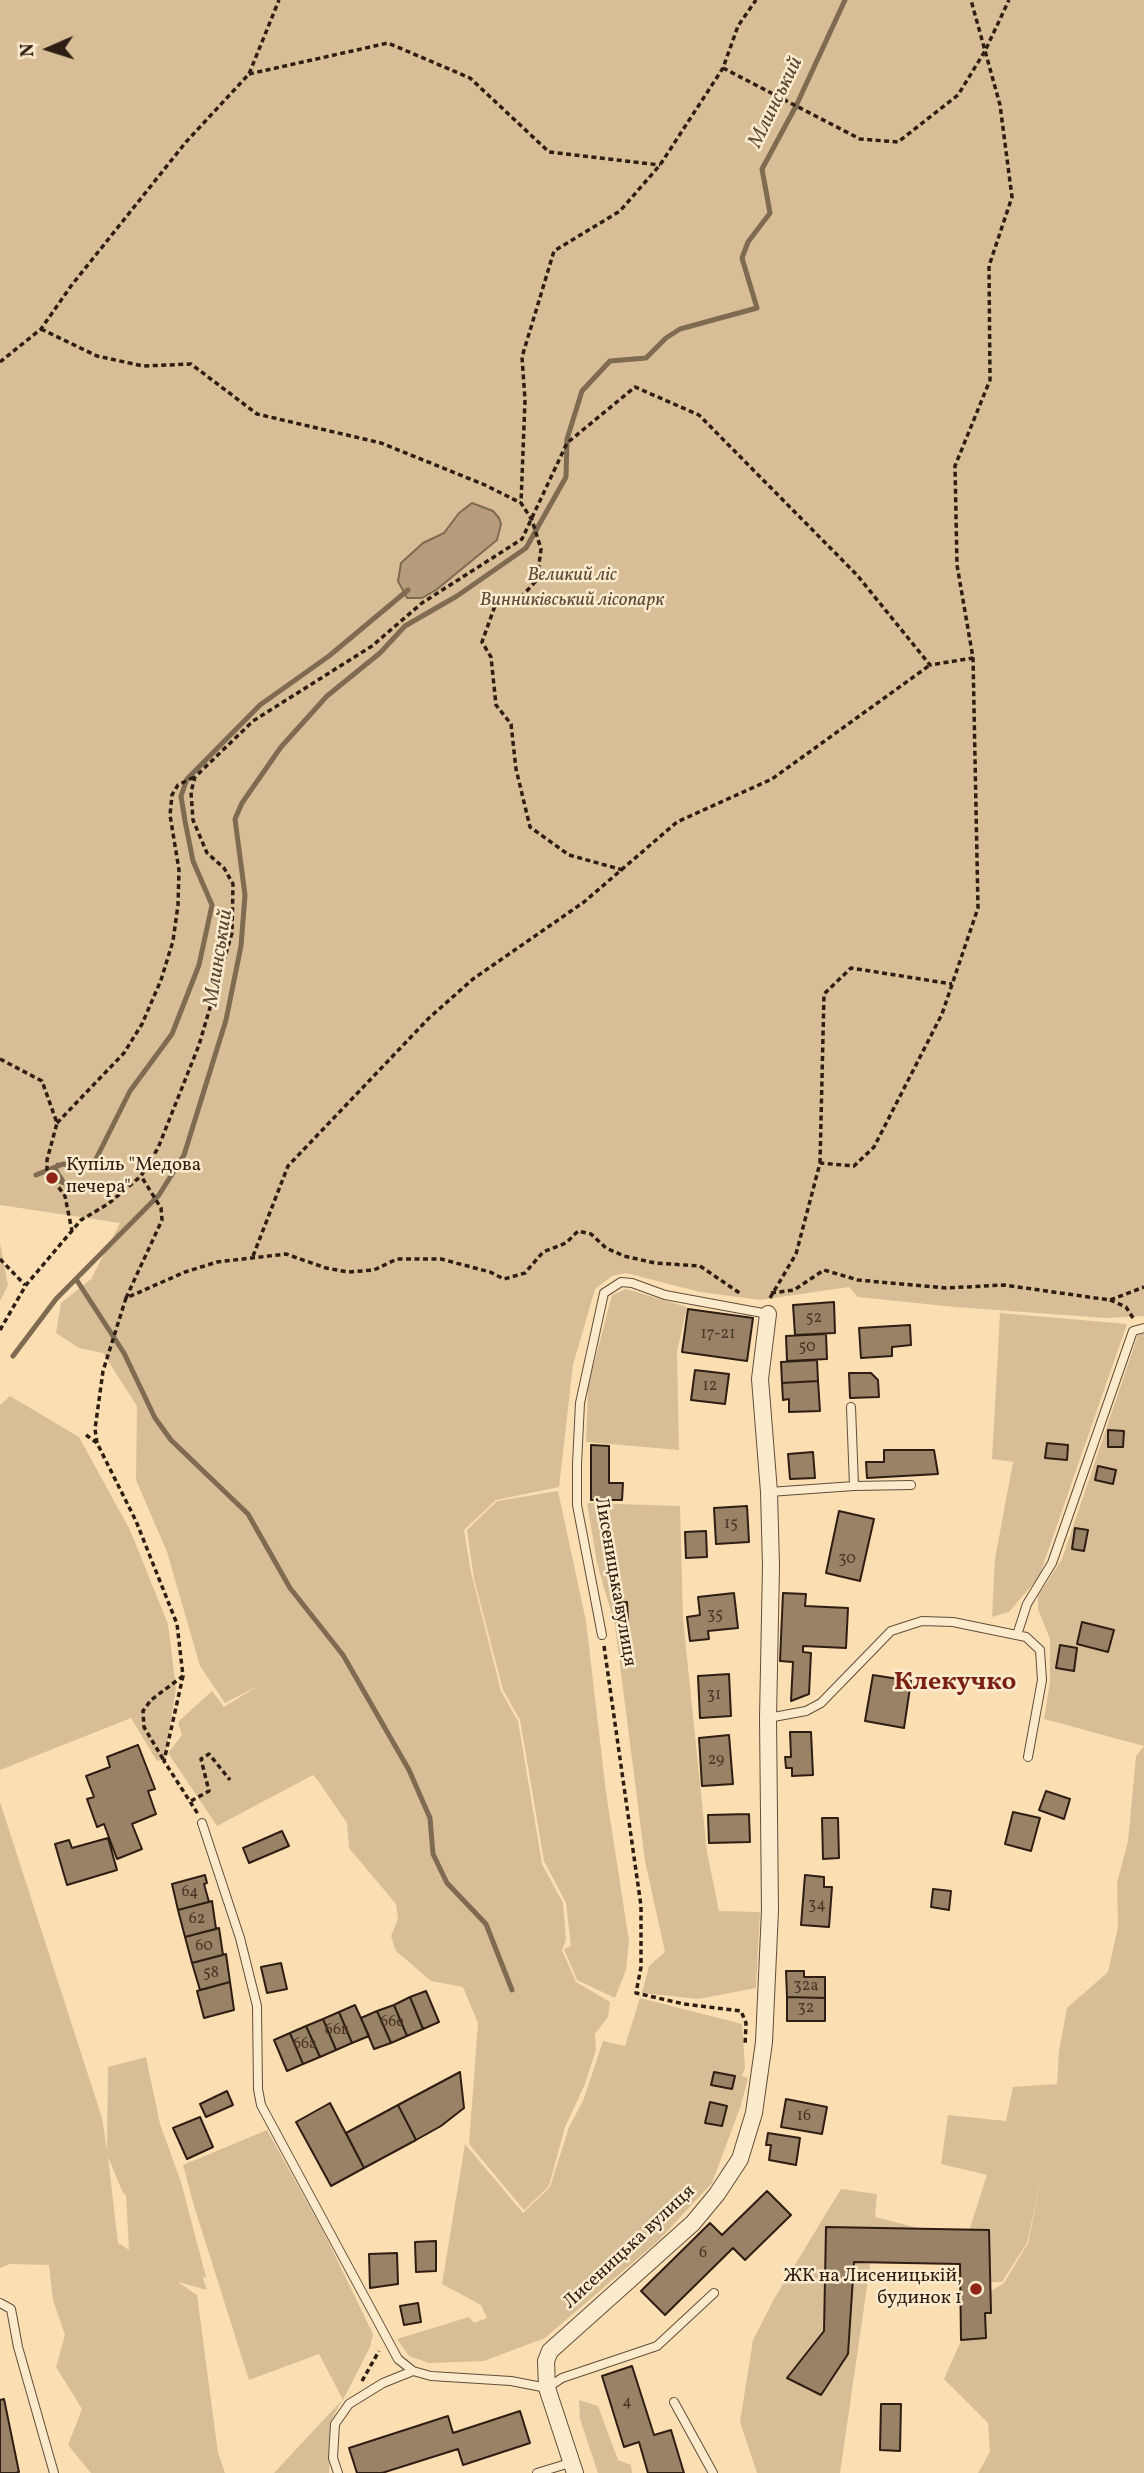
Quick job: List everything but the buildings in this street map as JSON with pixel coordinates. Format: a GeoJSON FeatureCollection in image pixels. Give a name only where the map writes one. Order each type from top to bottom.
{"type":"FeatureCollection","features":[{"type":"Feature","properties":{"kind":"street","name":"Лисеницька вулиця"},"geometry":{"type":"LineString","coordinates":[[574,2468],[547,2388],[545,2361],[550,2351],[692,2223],[740,2159],[754,2113],[764,2042],[770,1910],[769,1492],[760,1379],[768,1314]]}},
{"type":"Feature","properties":{"kind":"lane","name":"Лисеницька вулиця"},"geometry":{"type":"LineString","coordinates":[[602,1635],[577,1505],[577,1464],[580,1403],[604,1293],[621,1283],[632,1283],[665,1295],[768,1314]]}},
{"type":"Feature","properties":{"kind":"lane"},"geometry":{"type":"LineString","coordinates":[[1017,1635],[1027,1604],[1052,1563],[1133,1331],[1144,1328]]}},
{"type":"Feature","properties":{"kind":"lane"},"geometry":{"type":"LineString","coordinates":[[851,1407],[854,1486]]}},
{"type":"Feature","properties":{"kind":"lane"},"geometry":{"type":"LineString","coordinates":[[769,1492],[911,1485]]}},
{"type":"Feature","properties":{"kind":"lane"},"geometry":{"type":"LineString","coordinates":[[768,1718],[806,1711],[821,1703],[878,1642],[904,1624],[953,1622],[1017,1635],[1034,1643],[1043,1659],[1028,1757]]}},
{"type":"Feature","properties":{"kind":"lane"},"geometry":{"type":"LineString","coordinates":[[202,1823],[240,1938],[257,2006],[258,2089],[261,2105],[398,2359],[413,2371],[431,2376],[511,2381],[547,2388],[562,2378],[657,2346],[714,2293]]}},
{"type":"Feature","properties":{"kind":"lane"},"geometry":{"type":"LineString","coordinates":[[0,2303],[11,2309],[18,2347],[50,2468],[54,2473]]}},
{"type":"Feature","properties":{"kind":"lane"},"geometry":{"type":"LineString","coordinates":[[338,2473],[333,2458],[335,2424],[349,2404],[383,2383],[413,2371]]}},
{"type":"Feature","properties":{"kind":"lane"},"geometry":{"type":"LineString","coordinates":[[674,2402],[713,2473]]}},
{"type":"Feature","properties":{"kind":"lane","name":"Лисеницька вулиця"},"geometry":{"type":"LineString","coordinates":[[537,2473],[574,2468]]}},
{"type":"Feature","properties":{"kind":"path"},"geometry":{"type":"LineString","coordinates":[[0,362],[41,329],[71,286],[186,142],[249,74],[279,0]]}},
{"type":"Feature","properties":{"kind":"path"},"geometry":{"type":"LineString","coordinates":[[521,503],[525,400],[522,356],[554,251],[620,211],[660,165],[723,68],[738,26],[756,0]]}},
{"type":"Feature","properties":{"kind":"path"},"geometry":{"type":"LineString","coordinates":[[820,1163],[854,1166],[874,1147],[942,1014],[978,908],[973,658],[957,565],[955,466],[990,380],[989,266],[1012,197],[1000,105],[971,0]]}},
{"type":"Feature","properties":{"kind":"path"},"geometry":{"type":"LineString","coordinates":[[723,68],[860,139],[898,142],[958,95],[985,51],[1009,0]]}},
{"type":"Feature","properties":{"kind":"path"},"geometry":{"type":"LineString","coordinates":[[249,74],[388,43],[470,78],[549,152],[660,165]]}},
{"type":"Feature","properties":{"kind":"path"},"geometry":{"type":"LineString","coordinates":[[41,329],[97,356],[143,366],[191,365],[257,414],[381,443],[485,485],[521,503],[532,520],[541,549],[537,580],[521,597],[496,603],[482,642],[491,657],[496,705],[510,724],[516,769],[530,827],[569,855],[622,870]]}},
{"type":"Feature","properties":{"kind":"path"},"geometry":{"type":"LineString","coordinates":[[72,1231],[65,1196],[47,1171],[47,1160],[57,1123],[124,1054],[142,1024],[161,980],[173,941],[178,905],[179,870],[170,815],[172,795],[178,785],[195,777],[253,721],[372,646],[422,603],[522,540],[567,443],[635,387],[699,415],[857,575],[930,665]]}},
{"type":"Feature","properties":{"kind":"path"},"geometry":{"type":"LineString","coordinates":[[253,1256],[288,1166],[429,1018],[473,979],[584,902],[677,822],[772,779],[930,665],[973,658]]}},
{"type":"Feature","properties":{"kind":"path"},"geometry":{"type":"LineString","coordinates":[[0,1330],[26,1285],[81,1220],[108,1204],[141,1176],[158,1148],[199,1045],[232,933],[233,884],[224,868],[207,853],[193,820],[191,792],[195,777]]}},
{"type":"Feature","properties":{"kind":"path"},"geometry":{"type":"LineString","coordinates":[[768,1314],[771,1293],[796,1254],[820,1163],[824,994],[851,968],[952,984]]}},
{"type":"Feature","properties":{"kind":"path"},"geometry":{"type":"LineString","coordinates":[[0,1059],[42,1081],[57,1123]]}},
{"type":"Feature","properties":{"kind":"path"},"geometry":{"type":"LineString","coordinates":[[141,1176],[161,1208],[162,1220],[126,1298],[103,1371],[95,1429],[97,1443],[136,1521],[177,1624],[183,1676],[164,1761]]}},
{"type":"Feature","properties":{"kind":"path"},"geometry":{"type":"LineString","coordinates":[[126,1298],[185,1272],[253,1256],[286,1254],[348,1272],[374,1270],[397,1259],[441,1259],[490,1272],[504,1279],[525,1273],[544,1252],[566,1244],[578,1231],[590,1234],[606,1248],[624,1256],[655,1263],[700,1266],[746,1297]]}},
{"type":"Feature","properties":{"kind":"path"},"geometry":{"type":"LineString","coordinates":[[0,1259],[26,1285]]}},
{"type":"Feature","properties":{"kind":"path"},"geometry":{"type":"LineString","coordinates":[[771,1293],[794,1290],[824,1270],[858,1280],[946,1288],[1004,1285],[1110,1300],[1126,1307],[1132,1314],[1133,1324]]}},
{"type":"Feature","properties":{"kind":"path"},"geometry":{"type":"LineString","coordinates":[[1110,1300],[1144,1287]]}},
{"type":"Feature","properties":{"kind":"path"},"geometry":{"type":"LineString","coordinates":[[86,1435],[97,1443]]}},
{"type":"Feature","properties":{"kind":"path","name":"Лисеницька вулиця"},"geometry":{"type":"LineString","coordinates":[[602,1635],[641,1906],[641,1966],[636,1993],[684,2004],[741,2011],[746,2023],[745,2052]]}},
{"type":"Feature","properties":{"kind":"path"},"geometry":{"type":"LineString","coordinates":[[183,1676],[151,1700],[143,1711],[144,1727],[202,1823]]}},
{"type":"Feature","properties":{"kind":"path"},"geometry":{"type":"LineString","coordinates":[[191,1801],[209,1791],[201,1759],[209,1754],[230,1780]]}},
{"type":"Feature","properties":{"kind":"path"},"geometry":{"type":"LineString","coordinates":[[349,2404],[387,2337]]}},
{"type":"Feature","properties":{"kind":"green space","name":"Великий ліс"},"geometry":{"type":"Polygon","coordinates":[[[0,0],[1144,0],[1144,1316],[1106,1318],[955,1307],[858,1297],[849,1287],[760,1300],[700,1292],[626,1273],[612,1276],[595,1289],[573,1365],[559,1487],[496,1500],[464,1530],[471,1572],[501,1691],[518,1721],[542,1864],[563,1903],[566,1940],[562,1950],[576,1982],[610,2002],[608,2017],[595,2034],[596,2050],[585,2084],[565,2127],[549,2186],[524,2210],[469,2144],[478,2023],[463,1987],[431,1981],[396,1951],[391,1936],[398,1919],[396,1904],[349,1848],[347,1823],[319,1782],[313,1775],[217,1826],[168,1753],[182,1735],[178,1722],[212,1691],[224,1707],[259,1685],[225,1703],[200,1666],[167,1552],[136,1480],[137,1406],[103,1353],[79,1348],[56,1333],[61,1303],[91,1279],[120,1223],[0,1205],[0,0]]]}},
{"type":"Feature","properties":{"kind":"green space"},"geometry":{"type":"Polygon","coordinates":[[[0,1243],[8,1285],[0,1301],[0,1243]]]}},
{"type":"Feature","properties":{"kind":"green space"},"geometry":{"type":"Polygon","coordinates":[[[626,1289],[687,1307],[677,1352],[679,1450],[586,1442],[588,1386],[612,1295],[626,1289]]]}},
{"type":"Feature","properties":{"kind":"green space"},"geometry":{"type":"Polygon","coordinates":[[[1000,1313],[1127,1324],[1039,1577],[1009,1612],[992,1617],[995,1559],[1013,1462],[992,1459],[1000,1313]]]}},
{"type":"Feature","properties":{"kind":"green space"},"geometry":{"type":"Polygon","coordinates":[[[1144,1331],[1144,1746],[1044,1719],[1050,1682],[1050,1639],[1038,1609],[1038,1596],[1062,1559],[1138,1335],[1144,1331]]]}},
{"type":"Feature","properties":{"kind":"green space"},"geometry":{"type":"Polygon","coordinates":[[[10,1396],[79,1437],[130,1530],[168,1624],[176,1688],[165,1759],[157,1761],[131,1718],[0,1770],[0,1405],[10,1396]]]}},
{"type":"Feature","properties":{"kind":"green space"},"geometry":{"type":"Polygon","coordinates":[[[558,1491],[586,1621],[606,1792],[629,1941],[626,1970],[615,1998],[577,1980],[564,1949],[571,1946],[566,1903],[544,1861],[520,1720],[503,1690],[474,1579],[467,1530],[497,1501],[558,1491]]]}},
{"type":"Feature","properties":{"kind":"green space"},"geometry":{"type":"Polygon","coordinates":[[[587,1503],[680,1506],[683,1619],[707,1852],[719,1911],[760,1912],[756,1988],[698,1999],[642,1993],[649,1966],[665,1952],[645,1861],[615,1626],[597,1563],[587,1503]]]}},
{"type":"Feature","properties":{"kind":"green space"},"geometry":{"type":"Polygon","coordinates":[[[1144,1746],[1144,2473],[978,2473],[990,2452],[988,2423],[944,2379],[980,2298],[1004,2283],[1028,2243],[1041,2178],[1027,2243],[1002,2282],[978,2282],[982,2255],[871,2259],[840,2473],[757,2473],[740,2422],[753,2340],[774,2299],[841,2189],[877,2194],[875,2217],[966,2240],[987,2175],[941,2164],[948,2115],[1006,2121],[1013,2087],[1057,2084],[1059,2051],[1067,2008],[1108,1972],[1118,1927],[1117,1883],[1128,1841],[1136,1756],[1144,1746]]]}},
{"type":"Feature","properties":{"kind":"green space"},"geometry":{"type":"Polygon","coordinates":[[[0,1802],[102,2118],[107,2151],[108,2067],[146,2057],[160,2124],[181,2182],[206,2277],[203,2278],[207,2290],[178,2282],[197,2295],[218,2453],[225,2473],[91,2473],[68,2445],[82,2409],[56,2367],[65,2335],[53,2300],[49,2265],[10,2264],[0,2268],[0,1802]],[[108,2157],[118,2243],[129,2250],[126,2195],[108,2157]]]}},
{"type":"Feature","properties":{"kind":"green space"},"geometry":{"type":"Polygon","coordinates":[[[640,1998],[742,2024],[745,2068],[742,2076],[748,2078],[741,2105],[712,2183],[659,2240],[545,2338],[484,2361],[429,2363],[409,2356],[397,2339],[469,2317],[474,2323],[487,2318],[481,2305],[442,2284],[465,2144],[523,2213],[550,2187],[569,2127],[583,2101],[603,2041],[625,2046],[640,1998]]]}},
{"type":"Feature","properties":{"kind":"green space"},"geometry":{"type":"Polygon","coordinates":[[[267,2130],[322,2229],[373,2334],[370,2347],[343,2400],[319,2354],[249,2380],[194,2206],[183,2165],[267,2130]]]}},
{"type":"Feature","properties":{"kind":"green space"},"geometry":{"type":"Polygon","coordinates":[[[342,2400],[330,2423],[329,2473],[274,2473],[342,2400]]]}},
{"type":"Feature","properties":{"kind":"green space"},"geometry":{"type":"Polygon","coordinates":[[[579,2400],[598,2406],[618,2460],[631,2465],[632,2473],[598,2473],[580,2419],[579,2400]]]}},
{"type":"Feature","properties":{"kind":"shaded area"},"geometry":{"type":"Polygon","coordinates":[[[472,503],[493,511],[499,518],[501,524],[497,540],[436,590],[422,598],[407,598],[398,581],[401,563],[423,543],[444,533],[459,513],[472,503]]]}},
{"type":"Feature","properties":{"kind":"waterway","name":"Млинський"},"geometry":{"type":"LineString","coordinates":[[13,1356],[56,1299],[159,1195],[184,1155],[226,1020],[241,946],[245,895],[235,819],[242,803],[281,747],[327,696],[380,653],[405,626],[457,596],[526,548],[566,477],[567,439],[582,391],[610,361],[646,358],[666,338],[680,329],[757,308],[742,258],[748,242],[770,213],[762,169],[796,106],[845,0]]}},
{"type":"Feature","properties":{"kind":"waterway","name":"Млинський"},"geometry":{"type":"LineString","coordinates":[[36,1175],[63,1164],[92,1167],[130,1091],[172,1034],[199,965],[212,905],[193,861],[185,821],[181,796],[187,779],[260,705],[329,656],[408,590]]}},
{"type":"Feature","properties":{"kind":"waterway"},"geometry":{"type":"LineString","coordinates":[[52,1178],[64,1183],[55,1169],[58,1165]]}},
{"type":"Feature","properties":{"kind":"waterway"},"geometry":{"type":"LineString","coordinates":[[76,1279],[124,1353],[155,1418],[171,1440],[248,1514],[290,1588],[343,1655],[409,1770],[430,1818],[433,1854],[447,1883],[486,1924],[512,1990]]}},
{"type":"Feature","properties":{"kind":"place","name":"Купіль \"Медова печера\""},"geometry":{"type":"Point","coordinates":[52,1178]}},
{"type":"Feature","properties":{"kind":"place","name":"ЖК на Лисеницькій, будинок 1"},"geometry":{"type":"Point","coordinates":[976,2289]}},
{"type":"Feature","properties":{"kind":"district","name":"Клекучко"},"geometry":{"type":"Point","coordinates":[955,1684]}},
{"type":"Feature","properties":{"kind":"park label","name":"Винниківський лісопарк"},"geometry":{"type":"Point","coordinates":[572,602]}}]}
